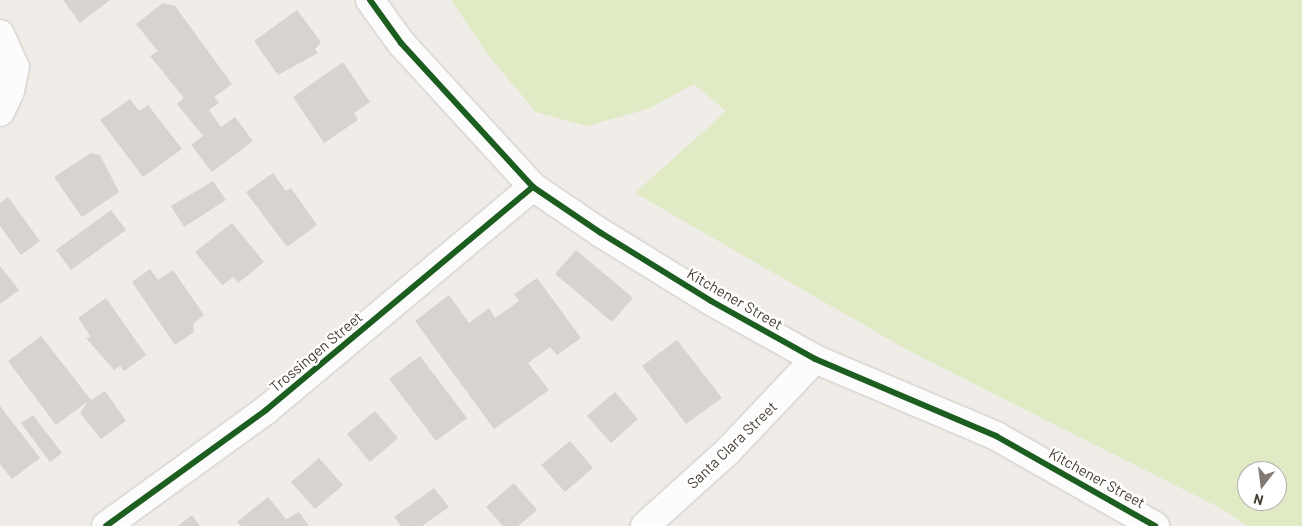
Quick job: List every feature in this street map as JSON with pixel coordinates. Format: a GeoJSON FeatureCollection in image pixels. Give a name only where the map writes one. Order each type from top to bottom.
{"type":"FeatureCollection","features":[{"type":"Feature","properties":{"kind":"street","name":"Kitchener Street"},"geometry":{"type":"LineString","coordinates":[[370,0],[401,43],[533,187],[711,302],[815,359],[996,436],[1155,526]]}},
{"type":"Feature","properties":{"kind":"street"},"geometry":{"type":"LineString","coordinates":[[0,34],[15,67],[10,91],[0,112]]}},
{"type":"Feature","properties":{"kind":"street","name":"Trossingen Street"},"geometry":{"type":"LineString","coordinates":[[106,526],[266,410],[533,187]]}},
{"type":"Feature","properties":{"kind":"street","name":"Santa Clara Street"},"geometry":{"type":"LineString","coordinates":[[645,526],[733,446],[815,359]]}},
{"type":"Feature","properties":{"kind":"green space"},"geometry":{"type":"Polygon","coordinates":[[[451,0],[1302,0],[1302,526],[1248,526],[1220,508],[911,352],[635,193],[726,111],[694,84],[648,109],[587,126],[536,112],[489,56],[451,0]]]}},
{"type":"Feature","properties":{"kind":"building"},"geometry":{"type":"Polygon","coordinates":[[[63,0],[110,0],[80,23],[63,0]]]}},
{"type":"Feature","properties":{"kind":"building"},"geometry":{"type":"Polygon","coordinates":[[[163,3],[175,6],[232,84],[214,97],[219,103],[209,110],[221,127],[235,117],[253,141],[212,172],[191,145],[203,136],[177,104],[184,98],[150,56],[158,51],[136,24],[163,3]]]}},
{"type":"Feature","properties":{"kind":"building"},"geometry":{"type":"Polygon","coordinates":[[[297,10],[321,42],[315,49],[318,53],[278,75],[254,41],[297,10]]]}},
{"type":"Feature","properties":{"kind":"building"},"geometry":{"type":"Polygon","coordinates":[[[343,62],[370,102],[354,113],[358,120],[324,143],[293,97],[343,62]]]}},
{"type":"Feature","properties":{"kind":"building"},"geometry":{"type":"Polygon","coordinates":[[[130,99],[139,111],[148,105],[182,149],[143,177],[100,120],[130,99]]]}},
{"type":"Feature","properties":{"kind":"building"},"geometry":{"type":"Polygon","coordinates":[[[91,153],[100,155],[119,192],[82,217],[54,177],[91,153]]]}},
{"type":"Feature","properties":{"kind":"building"},"geometry":{"type":"Polygon","coordinates":[[[273,173],[286,191],[291,188],[317,225],[287,247],[246,192],[273,173]]]}},
{"type":"Feature","properties":{"kind":"building"},"geometry":{"type":"Polygon","coordinates":[[[213,181],[226,200],[184,227],[171,206],[213,181]]]}},
{"type":"Feature","properties":{"kind":"building"},"geometry":{"type":"Polygon","coordinates":[[[8,197],[40,241],[21,255],[0,226],[0,203],[8,197]]]}},
{"type":"Feature","properties":{"kind":"building"},"geometry":{"type":"Polygon","coordinates":[[[111,210],[126,230],[71,270],[56,250],[111,210]]]}},
{"type":"Feature","properties":{"kind":"building"},"geometry":{"type":"Polygon","coordinates":[[[232,223],[264,262],[238,283],[234,277],[222,285],[195,252],[232,223]]]}},
{"type":"Feature","properties":{"kind":"building"},"geometry":{"type":"Polygon","coordinates":[[[576,250],[633,298],[612,322],[555,274],[576,250]]]}},
{"type":"Feature","properties":{"kind":"building"},"geometry":{"type":"Polygon","coordinates":[[[0,266],[19,290],[0,304],[0,266]]]}},
{"type":"Feature","properties":{"kind":"building"},"geometry":{"type":"Polygon","coordinates":[[[150,269],[158,280],[173,270],[204,315],[193,324],[194,332],[175,345],[132,282],[150,269]]]}},
{"type":"Feature","properties":{"kind":"building"},"geometry":{"type":"Polygon","coordinates":[[[537,278],[581,338],[557,355],[550,347],[528,363],[549,390],[494,429],[415,321],[449,295],[469,323],[489,308],[495,318],[519,301],[514,294],[537,278]]]}},
{"type":"Feature","properties":{"kind":"building"},"geometry":{"type":"Polygon","coordinates":[[[106,298],[146,355],[124,371],[120,366],[114,370],[86,338],[91,337],[78,318],[106,298]]]}},
{"type":"Feature","properties":{"kind":"building"},"geometry":{"type":"Polygon","coordinates":[[[41,336],[91,400],[105,391],[126,421],[101,439],[80,413],[87,402],[56,425],[8,361],[41,336]]]}},
{"type":"Feature","properties":{"kind":"building"},"geometry":{"type":"Polygon","coordinates":[[[677,340],[722,398],[686,424],[642,366],[677,340]]]}},
{"type":"Feature","properties":{"kind":"building"},"geometry":{"type":"Polygon","coordinates":[[[420,356],[467,418],[436,441],[389,379],[420,356]]]}},
{"type":"Feature","properties":{"kind":"building"},"geometry":{"type":"Polygon","coordinates":[[[615,392],[638,419],[611,443],[587,416],[615,392]]]}},
{"type":"Feature","properties":{"kind":"building"},"geometry":{"type":"Polygon","coordinates":[[[0,406],[40,458],[12,479],[0,464],[0,406]]]}},
{"type":"Feature","properties":{"kind":"building"},"geometry":{"type":"Polygon","coordinates":[[[375,411],[398,438],[370,462],[347,434],[375,411]]]}},
{"type":"Feature","properties":{"kind":"building"},"geometry":{"type":"Polygon","coordinates":[[[33,415],[62,453],[50,462],[21,423],[33,415]]]}},
{"type":"Feature","properties":{"kind":"building"},"geometry":{"type":"Polygon","coordinates":[[[570,441],[593,468],[565,492],[541,465],[570,441]]]}},
{"type":"Feature","properties":{"kind":"building"},"geometry":{"type":"Polygon","coordinates":[[[319,458],[343,485],[315,509],[291,482],[319,458]]]}},
{"type":"Feature","properties":{"kind":"building"},"geometry":{"type":"Polygon","coordinates":[[[514,483],[537,510],[518,526],[503,526],[486,507],[514,483]]]}},
{"type":"Feature","properties":{"kind":"building"},"geometry":{"type":"Polygon","coordinates":[[[434,488],[449,507],[422,526],[401,526],[394,517],[434,488]]]}},
{"type":"Feature","properties":{"kind":"building"},"geometry":{"type":"Polygon","coordinates":[[[268,497],[286,519],[299,512],[309,526],[241,526],[237,522],[268,497]]]}},
{"type":"Feature","properties":{"kind":"building"},"geometry":{"type":"Polygon","coordinates":[[[192,515],[200,526],[178,526],[192,515]]]}},
{"type":"Feature","properties":{"kind":"cycle path"},"geometry":{"type":"LineString","coordinates":[[370,0],[401,43],[533,187],[601,233],[711,301],[815,359],[996,436],[1155,526]]}},
{"type":"Feature","properties":{"kind":"cycle path"},"geometry":{"type":"LineString","coordinates":[[106,526],[266,410],[533,187]]}}]}
